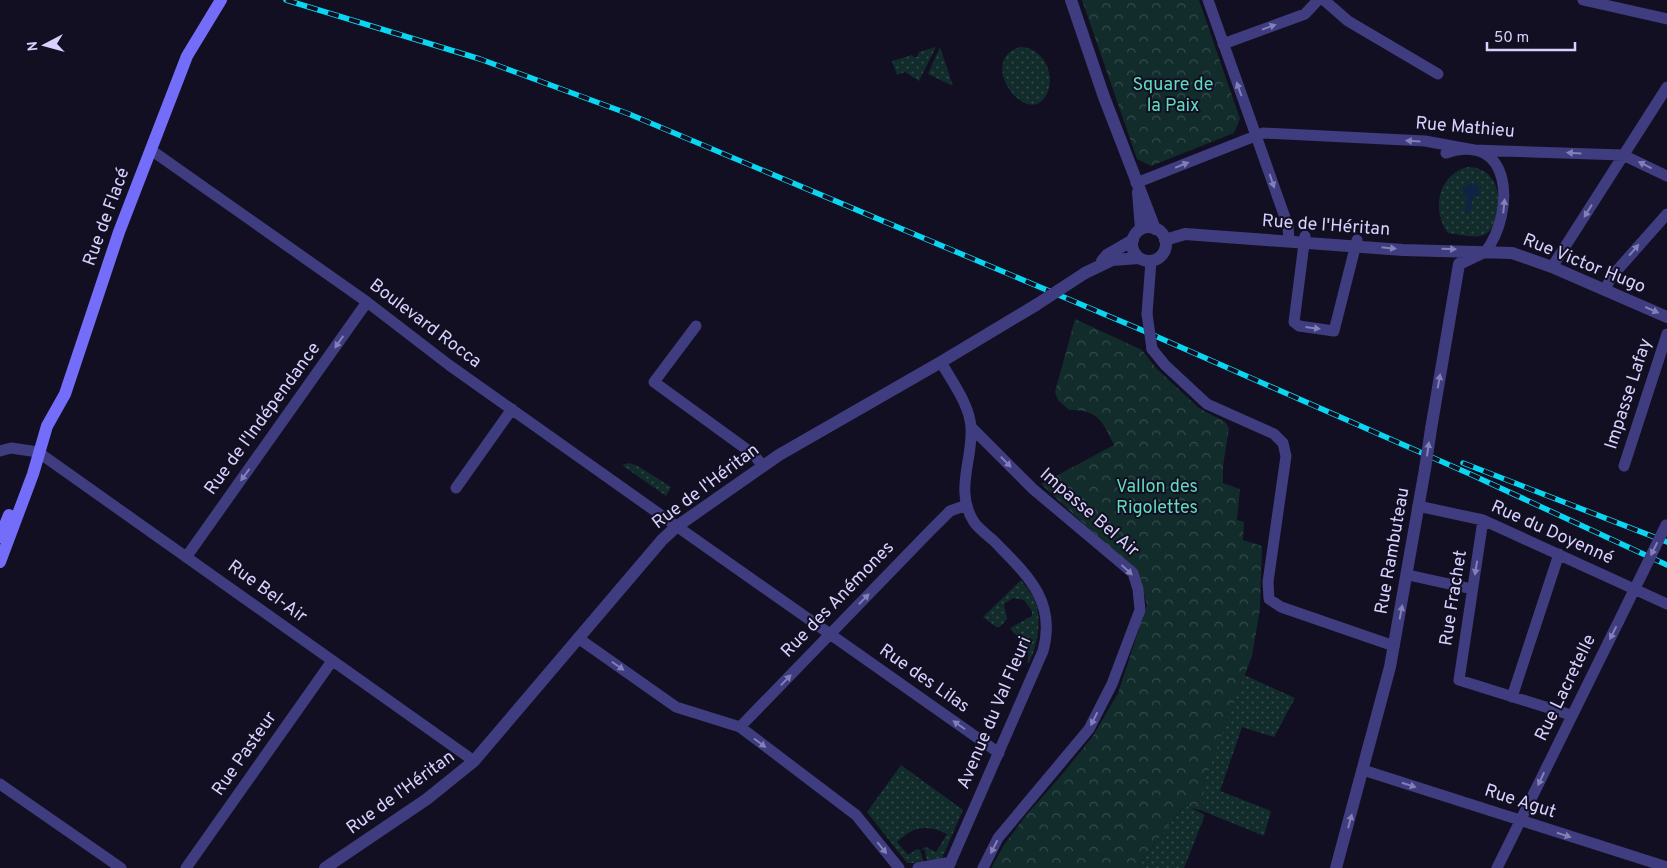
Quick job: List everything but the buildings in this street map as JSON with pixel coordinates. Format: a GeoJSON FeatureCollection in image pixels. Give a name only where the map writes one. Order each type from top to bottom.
{"type":"FeatureCollection","features":[{"type":"Feature","properties":{"kind":"main road","name":"Rue de Flacé"},"geometry":{"type":"LineString","coordinates":[[0,562],[33,474],[46,426],[65,394],[119,232],[187,56],[219,3]]}},
{"type":"Feature","properties":{"kind":"main road","name":"Rue de Flacé"},"geometry":{"type":"LineString","coordinates":[[0,537],[26,471],[38,452]]}},
{"type":"Feature","properties":{"kind":"street"},"geometry":{"type":"LineString","coordinates":[[1208,0],[1288,226],[1288,240]]}},
{"type":"Feature","properties":{"kind":"street"},"geometry":{"type":"LineString","coordinates":[[1223,44],[1305,14],[1318,0]]}},
{"type":"Feature","properties":{"kind":"street"},"geometry":{"type":"LineString","coordinates":[[1324,0],[1348,21],[1438,74]]}},
{"type":"Feature","properties":{"kind":"street"},"geometry":{"type":"LineString","coordinates":[[1583,0],[1667,19]]}},
{"type":"Feature","properties":{"kind":"street"},"geometry":{"type":"LineString","coordinates":[[1071,1],[1137,185],[1146,203],[1155,229],[1165,240],[1166,246],[1161,256],[1145,259]]}},
{"type":"Feature","properties":{"kind":"street"},"geometry":{"type":"LineString","coordinates":[[1552,267],[1667,87]]}},
{"type":"Feature","properties":{"kind":"street","name":"Rue Mathieu"},"geometry":{"type":"LineString","coordinates":[[1137,185],[1263,132],[1425,141],[1474,150],[1623,155],[1667,176]]}},
{"type":"Feature","properties":{"kind":"street","name":"Boulevard Rocca"},"geometry":{"type":"LineString","coordinates":[[151,150],[367,302],[449,365],[676,527]]}},
{"type":"Feature","properties":{"kind":"street"},"geometry":{"type":"LineString","coordinates":[[1446,153],[1458,150],[1474,150],[1487,157],[1499,169],[1505,192],[1500,229],[1486,251]]}},
{"type":"Feature","properties":{"kind":"street"},"geometry":{"type":"LineString","coordinates":[[1137,185],[1141,230],[1133,240],[1134,250],[1145,259],[1148,285],[1147,314],[1152,349],[1165,365],[1207,404],[1274,434],[1283,443],[1286,456],[1268,582],[1269,599],[1281,607],[1394,646]]}},
{"type":"Feature","properties":{"kind":"street"},"geometry":{"type":"LineString","coordinates":[[1604,289],[1612,276],[1667,214]]}},
{"type":"Feature","properties":{"kind":"street"},"geometry":{"type":"LineString","coordinates":[[1141,230],[1155,229]]}},
{"type":"Feature","properties":{"kind":"street","name":"Rue de l'Héritan"},"geometry":{"type":"LineString","coordinates":[[1165,240],[1185,234],[1356,242],[1412,249],[1486,251]]}},
{"type":"Feature","properties":{"kind":"street"},"geometry":{"type":"LineString","coordinates":[[1304,239],[1294,322],[1299,326],[1334,331],[1356,242]]}},
{"type":"Feature","properties":{"kind":"street","name":"Rue de l'Héritan"},"geometry":{"type":"LineString","coordinates":[[1099,265],[1107,255],[1133,240]]}},
{"type":"Feature","properties":{"kind":"street","name":"Rue Victor Hugo"},"geometry":{"type":"LineString","coordinates":[[1486,251],[1512,252],[1552,267],[1667,317]]}},
{"type":"Feature","properties":{"kind":"street","name":"Rue Rambuteau"},"geometry":{"type":"LineString","coordinates":[[1336,868],[1394,646],[1408,575],[1459,264],[1486,251]]}},
{"type":"Feature","properties":{"kind":"street","name":"Rue de l'Héritan"},"geometry":{"type":"LineString","coordinates":[[325,868],[427,799],[474,761],[662,540],[676,527],[764,466],[828,425],[941,362],[1099,265],[1112,260],[1145,259]]}},
{"type":"Feature","properties":{"kind":"street","name":"Rue de l'Indépendance"},"geometry":{"type":"LineString","coordinates":[[187,556],[367,302]]}},
{"type":"Feature","properties":{"kind":"street"},"geometry":{"type":"LineString","coordinates":[[696,326],[654,382],[753,454],[764,466]]}},
{"type":"Feature","properties":{"kind":"street","name":"Impasse Lafay"},"geometry":{"type":"LineString","coordinates":[[1624,466],[1667,334]]}},
{"type":"Feature","properties":{"kind":"street","name":"Avenue du Val Fleuri"},"geometry":{"type":"LineString","coordinates":[[941,362],[963,402],[971,428],[964,481],[967,505],[974,522],[1019,567],[1035,586],[1045,606],[1047,624],[1043,651],[949,865]]}},
{"type":"Feature","properties":{"kind":"street"},"geometry":{"type":"LineString","coordinates":[[456,488],[512,409]]}},
{"type":"Feature","properties":{"kind":"street","name":"Impasse Bel Air"},"geometry":{"type":"LineString","coordinates":[[971,428],[1032,490],[1133,574],[1140,610],[1112,684],[1089,728],[998,838],[983,868]]}},
{"type":"Feature","properties":{"kind":"street"},"geometry":{"type":"LineString","coordinates":[[0,451],[11,448],[38,452]]}},
{"type":"Feature","properties":{"kind":"street","name":"Rue Bel-Air"},"geometry":{"type":"LineString","coordinates":[[38,452],[474,761]]}},
{"type":"Feature","properties":{"kind":"street","name":"Rue des Anémones"},"geometry":{"type":"LineString","coordinates":[[740,728],[950,511],[967,505]]}},
{"type":"Feature","properties":{"kind":"street","name":"Rue du Doyenné"},"geometry":{"type":"LineString","coordinates":[[1418,506],[1483,520],[1667,604]]}},
{"type":"Feature","properties":{"kind":"street","name":"Rue Frachet"},"geometry":{"type":"LineString","coordinates":[[1483,520],[1459,680],[1512,697]]}},
{"type":"Feature","properties":{"kind":"street","name":"Rue Lacretelle"},"geometry":{"type":"LineString","coordinates":[[1497,868],[1667,524]]}},
{"type":"Feature","properties":{"kind":"street","name":"Rue des Lilas"},"geometry":{"type":"LineString","coordinates":[[676,527],[999,753]]}},
{"type":"Feature","properties":{"kind":"street"},"geometry":{"type":"LineString","coordinates":[[1559,554],[1512,697],[1571,715]]}},
{"type":"Feature","properties":{"kind":"street"},"geometry":{"type":"LineString","coordinates":[[1408,575],[1472,589]]}},
{"type":"Feature","properties":{"kind":"street"},"geometry":{"type":"LineString","coordinates":[[578,638],[676,707],[740,728],[856,815],[899,868]]}},
{"type":"Feature","properties":{"kind":"street","name":"Rue Pasteur"},"geometry":{"type":"LineString","coordinates":[[186,868],[332,661]]}},
{"type":"Feature","properties":{"kind":"street","name":"Rue Agut"},"geometry":{"type":"LineString","coordinates":[[1363,770],[1667,867]]}},
{"type":"Feature","properties":{"kind":"street"},"geometry":{"type":"LineString","coordinates":[[0,784],[121,868]]}},
{"type":"Feature","properties":{"kind":"street"},"geometry":{"type":"LineString","coordinates":[[918,868],[949,865]]}},
{"type":"Feature","properties":{"kind":"green space","name":"Square de la Paix"},"geometry":{"type":"Polygon","coordinates":[[[1082,0],[1199,0],[1240,119],[1234,133],[1151,166],[1137,159],[1082,0]]]}},
{"type":"Feature","properties":{"kind":"green space"},"geometry":{"type":"Polygon","coordinates":[[[936,47],[919,81],[905,72],[897,75],[892,61],[912,55],[917,57],[919,52],[936,47]]]}},
{"type":"Feature","properties":{"kind":"green space"},"geometry":{"type":"Polygon","coordinates":[[[940,47],[953,86],[928,74],[940,47]]]}},
{"type":"Feature","properties":{"kind":"green space"},"geometry":{"type":"Polygon","coordinates":[[[1020,47],[1035,51],[1045,62],[1050,76],[1048,91],[1040,102],[1030,105],[1020,100],[1010,91],[1004,79],[1002,66],[1007,55],[1020,47]]]}},
{"type":"Feature","properties":{"kind":"green space"},"geometry":{"type":"Polygon","coordinates":[[[1468,167],[1482,170],[1491,177],[1497,188],[1498,213],[1494,224],[1488,232],[1480,236],[1448,233],[1440,214],[1440,194],[1444,185],[1458,171],[1468,167]]]}},
{"type":"Feature","properties":{"kind":"green space","name":"Vallon des Rigolettes"},"geometry":{"type":"Polygon","coordinates":[[[1075,319],[1142,350],[1156,368],[1199,408],[1225,422],[1229,428],[1223,466],[1223,483],[1240,489],[1237,520],[1244,522],[1243,540],[1262,546],[1260,609],[1252,656],[1203,785],[1203,811],[1184,806],[1145,856],[1139,868],[991,868],[1004,845],[1027,814],[1093,736],[1118,693],[1147,605],[1140,576],[1041,484],[1114,445],[1098,418],[1087,412],[1069,410],[1058,400],[1055,392],[1075,319]]]}},
{"type":"Feature","properties":{"kind":"green space"},"geometry":{"type":"Polygon","coordinates":[[[629,463],[638,466],[671,487],[666,496],[622,465],[629,463]]]}},
{"type":"Feature","properties":{"kind":"green space"},"geometry":{"type":"Polygon","coordinates":[[[1021,580],[1035,600],[1039,624],[1035,648],[1029,663],[1027,662],[1028,652],[1024,644],[1010,628],[1032,616],[1032,611],[1024,600],[1013,598],[1004,604],[1007,619],[1000,627],[996,627],[983,617],[1021,580]]]}},
{"type":"Feature","properties":{"kind":"green space"},"geometry":{"type":"Polygon","coordinates":[[[1244,675],[1295,698],[1274,737],[1242,727],[1220,791],[1271,811],[1264,836],[1203,811],[1203,785],[1244,675]]]}},
{"type":"Feature","properties":{"kind":"green space"},"geometry":{"type":"Polygon","coordinates":[[[901,765],[963,810],[942,858],[927,861],[925,850],[921,850],[926,847],[936,852],[947,834],[933,829],[921,828],[903,837],[897,842],[908,855],[917,849],[920,850],[924,863],[907,863],[867,812],[901,765]]]}},
{"type":"Feature","properties":{"kind":"green space"},"geometry":{"type":"Polygon","coordinates":[[[1185,805],[1205,815],[1184,868],[1139,868],[1145,856],[1185,805]]]}},
{"type":"Feature","properties":{"kind":"water"},"geometry":{"type":"Polygon","coordinates":[[[1472,183],[1479,187],[1479,196],[1473,196],[1470,213],[1465,213],[1467,195],[1462,194],[1463,188],[1472,183]]]}},
{"type":"Feature","properties":{"kind":"railway"},"geometry":{"type":"LineString","coordinates":[[286,0],[480,59],[629,114],[1137,328],[1470,474],[1667,565]]}},
{"type":"Feature","properties":{"kind":"railway"},"geometry":{"type":"LineString","coordinates":[[1463,463],[1667,542]]}}]}
